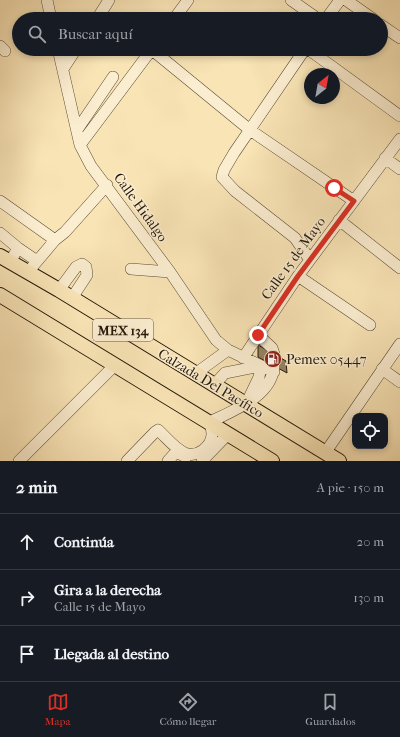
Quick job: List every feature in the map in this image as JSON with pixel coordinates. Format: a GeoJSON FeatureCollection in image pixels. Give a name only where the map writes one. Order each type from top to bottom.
{"type":"FeatureCollection","features":[{"type":"Feature","properties":{"kind":"main road","name":"Calzada Del Pacífico"},"geometry":{"type":"LineString","coordinates":[[5,259],[59,290],[339,461]]}},
{"type":"Feature","properties":{"kind":"main road","name":"MEX 134"},"geometry":{"type":"LineString","coordinates":[[0,295],[272,461]]}},
{"type":"Feature","properties":{"kind":"street"},"geometry":{"type":"LineString","coordinates":[[47,0],[50,12]]}},
{"type":"Feature","properties":{"kind":"street"},"geometry":{"type":"LineString","coordinates":[[101,12],[109,0]]}},
{"type":"Feature","properties":{"kind":"street"},"geometry":{"type":"LineString","coordinates":[[179,12],[188,0]]}},
{"type":"Feature","properties":{"kind":"street"},"geometry":{"type":"LineString","coordinates":[[291,0],[308,12]]}},
{"type":"Feature","properties":{"kind":"street"},"geometry":{"type":"LineString","coordinates":[[331,12],[340,0]]}},
{"type":"Feature","properties":{"kind":"street"},"geometry":{"type":"LineString","coordinates":[[346,0],[363,12]]}},
{"type":"Feature","properties":{"kind":"street"},"geometry":{"type":"LineString","coordinates":[[388,30],[400,38]]}},
{"type":"Feature","properties":{"kind":"street","name":"Calle Hidalgo"},"geometry":{"type":"LineString","coordinates":[[60,56],[80,145],[91,166],[107,185],[170,272],[216,340],[228,350],[261,366],[274,364]]}},
{"type":"Feature","properties":{"kind":"street"},"geometry":{"type":"LineString","coordinates":[[63,69],[71,56]]}},
{"type":"Feature","properties":{"kind":"street"},"geometry":{"type":"LineString","coordinates":[[80,145],[147,56]]}},
{"type":"Feature","properties":{"kind":"street"},"geometry":{"type":"LineString","coordinates":[[160,56],[250,130],[354,201]]}},
{"type":"Feature","properties":{"kind":"street"},"geometry":{"type":"LineString","coordinates":[[300,56],[224,170],[223,179],[235,191],[295,238],[310,260]]}},
{"type":"Feature","properties":{"kind":"street"},"geometry":{"type":"LineString","coordinates":[[318,56],[400,116]]}},
{"type":"Feature","properties":{"kind":"street"},"geometry":{"type":"LineString","coordinates":[[77,130],[113,77]]}},
{"type":"Feature","properties":{"kind":"street","name":"Calle 15 de Mayo"},"geometry":{"type":"LineString","coordinates":[[243,358],[320,245],[400,139]]}},
{"type":"Feature","properties":{"kind":"street"},"geometry":{"type":"LineString","coordinates":[[385,158],[400,169]]}},
{"type":"Feature","properties":{"kind":"street"},"geometry":{"type":"LineString","coordinates":[[28,272],[55,240],[65,232],[107,185]]}},
{"type":"Feature","properties":{"kind":"street"},"geometry":{"type":"LineString","coordinates":[[0,201],[55,240]]}},
{"type":"Feature","properties":{"kind":"street"},"geometry":{"type":"LineString","coordinates":[[339,220],[400,268]]}},
{"type":"Feature","properties":{"kind":"street"},"geometry":{"type":"LineString","coordinates":[[0,233],[36,261]]}},
{"type":"Feature","properties":{"kind":"street"},"geometry":{"type":"LineString","coordinates":[[295,238],[320,245]]}},
{"type":"Feature","properties":{"kind":"street"},"geometry":{"type":"LineString","coordinates":[[5,259],[18,248]]}},
{"type":"Feature","properties":{"kind":"street"},"geometry":{"type":"LineString","coordinates":[[59,290],[76,267],[82,264],[86,267],[86,275],[72,298]]}},
{"type":"Feature","properties":{"kind":"street"},"geometry":{"type":"LineString","coordinates":[[131,269],[170,272]]}},
{"type":"Feature","properties":{"kind":"street"},"geometry":{"type":"LineString","coordinates":[[298,276],[370,325]]}},
{"type":"Feature","properties":{"kind":"street"},"geometry":{"type":"LineString","coordinates":[[176,449],[185,453],[193,454],[206,449],[212,434],[210,422],[246,404],[271,382],[274,364],[272,348],[258,335]]}},
{"type":"Feature","properties":{"kind":"street"},"geometry":{"type":"LineString","coordinates":[[325,452],[400,344]]}},
{"type":"Feature","properties":{"kind":"street"},"geometry":{"type":"LineString","coordinates":[[195,374],[228,350]]}},
{"type":"Feature","properties":{"kind":"street"},"geometry":{"type":"LineString","coordinates":[[19,461],[115,365]]}},
{"type":"Feature","properties":{"kind":"street"},"geometry":{"type":"LineString","coordinates":[[214,385],[225,373],[261,366],[259,377],[246,404]]}},
{"type":"Feature","properties":{"kind":"street"},"geometry":{"type":"LineString","coordinates":[[382,369],[400,382]]}},
{"type":"Feature","properties":{"kind":"street"},"geometry":{"type":"LineString","coordinates":[[127,461],[150,436],[158,430],[176,449],[191,461]]}},
{"type":"Feature","properties":{"kind":"street"},"geometry":{"type":"LineString","coordinates":[[202,461],[228,434]]}},
{"type":"Feature","properties":{"kind":"street"},"geometry":{"type":"LineString","coordinates":[[168,461],[176,449]]}},
{"type":"Feature","properties":{"kind":"building","name":"Pemex 05447"},"geometry":{"type":"Polygon","coordinates":[[[258,345],[286,361],[287,373],[258,357],[258,345]]]}},
{"type":"Feature","properties":{"kind":"place","name":"Pemex 05447"},"geometry":{"type":"Point","coordinates":[273,359]}},
{"type":"Feature","properties":{"kind":"route"},"geometry":{"type":"LineString","coordinates":[[258,335],[320,245],[354,201],[334,188]]}}]}
